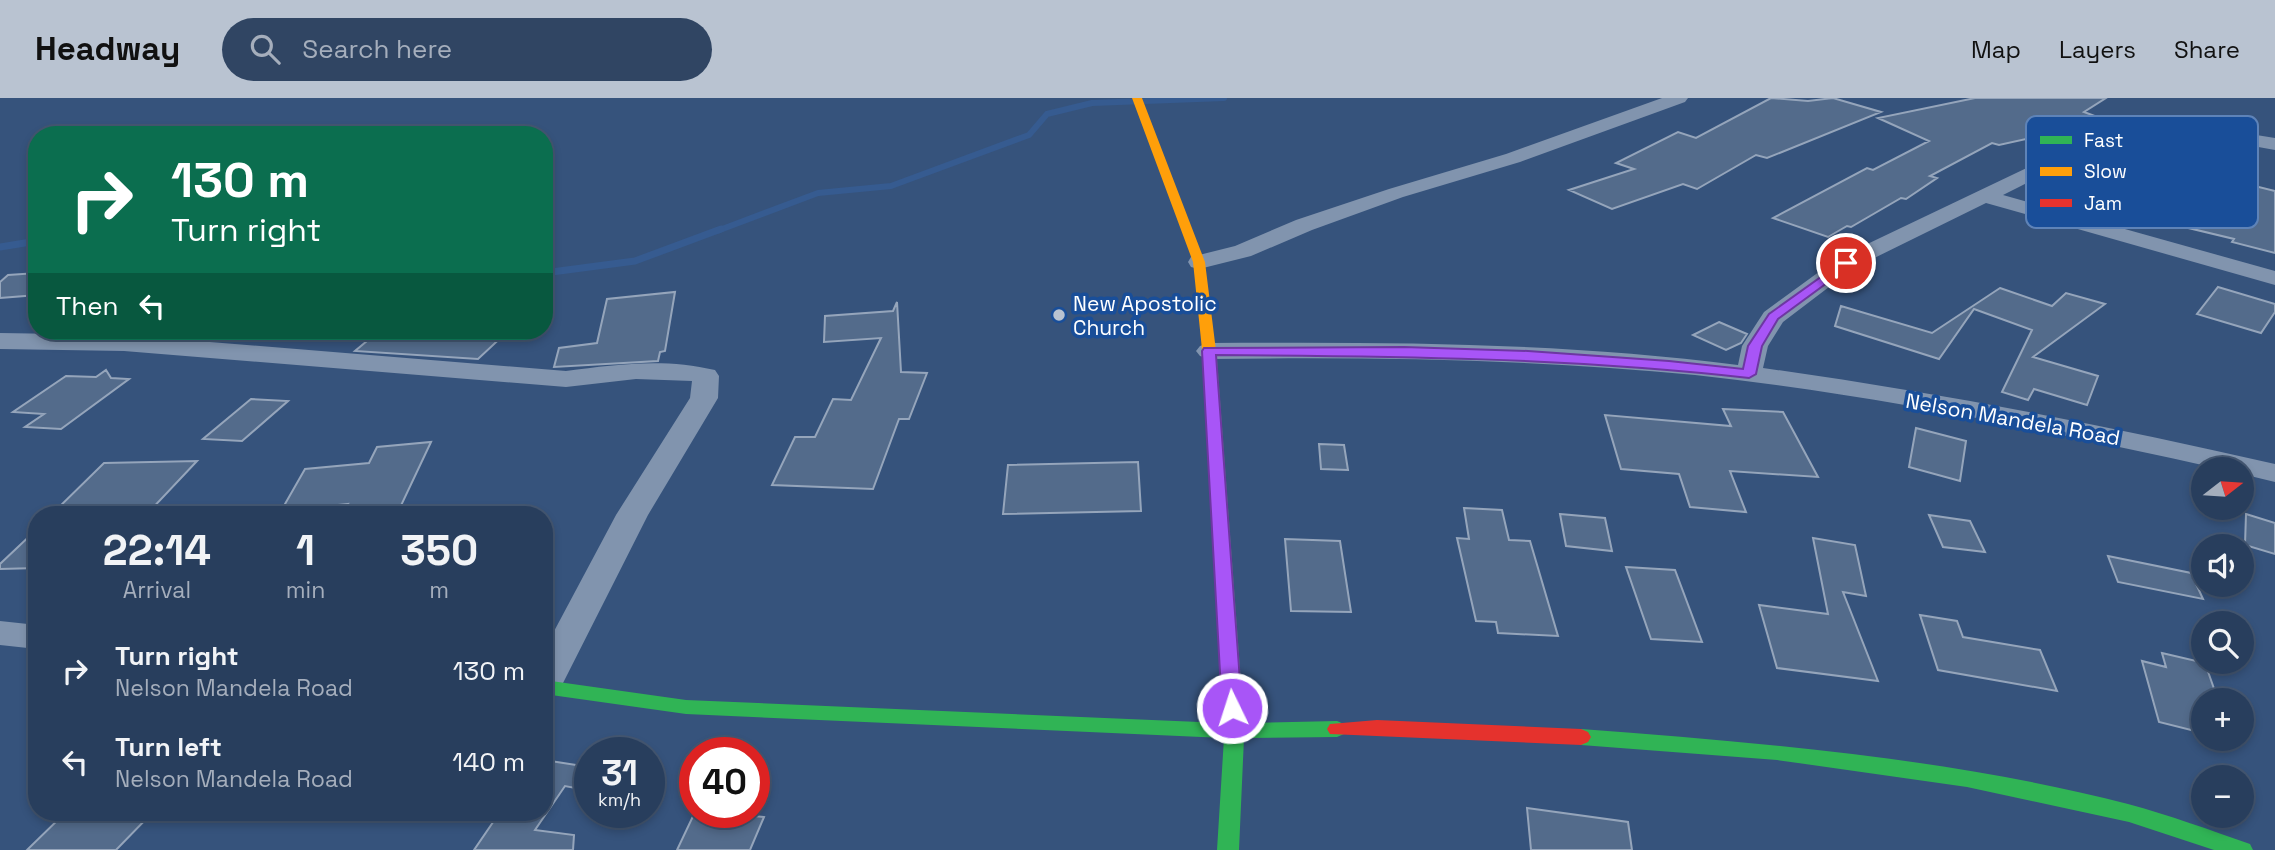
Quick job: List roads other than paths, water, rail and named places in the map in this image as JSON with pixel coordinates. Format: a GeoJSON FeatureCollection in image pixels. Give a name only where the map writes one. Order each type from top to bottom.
{"type":"FeatureCollection","features":[{"type":"Feature","properties":{"kind":"street"},"geometry":{"type":"LineString","coordinates":[[1137,98],[1199,262],[1209,351],[1234,731],[1228,850]]}},
{"type":"Feature","properties":{"kind":"street"},"geometry":{"type":"LineString","coordinates":[[1199,262],[1243,251],[1304,225],[1396,192],[1513,158],[1679,98]]}},
{"type":"Feature","properties":{"kind":"street"},"geometry":{"type":"LineString","coordinates":[[1749,374],[1755,346],[1773,317],[1805,292],[1846,263],[2026,176]]}},
{"type":"Feature","properties":{"kind":"street"},"geometry":{"type":"LineString","coordinates":[[1984,196],[2026,208]]}},
{"type":"Feature","properties":{"kind":"street"},"geometry":{"type":"LineString","coordinates":[[2098,228],[2275,278]]}},
{"type":"Feature","properties":{"kind":"street"},"geometry":{"type":"LineString","coordinates":[[0,341],[124,342],[566,379],[633,370],[680,370],[706,376],[704,398],[632,515],[553,669]]}},
{"type":"Feature","properties":{"kind":"street","name":"Nelson Mandela Road"},"geometry":{"type":"LineString","coordinates":[[1209,351],[1426,352],[1528,356],[1669,365],[1749,374],[2063,426],[2275,473]]}},
{"type":"Feature","properties":{"kind":"street"},"geometry":{"type":"LineString","coordinates":[[0,634],[28,636]]}},
{"type":"Feature","properties":{"kind":"street"},"geometry":{"type":"LineString","coordinates":[[553,687],[686,707],[1234,731],[1377,728],[1581,737],[1777,751],[1968,779],[2129,813],[2242,850]]}},
{"type":"Feature","properties":{"kind":"waterway"},"geometry":{"type":"LineString","coordinates":[[717,231],[818,193],[891,186],[1029,135],[1047,114],[1092,103],[1224,98]]}},
{"type":"Feature","properties":{"kind":"waterway"},"geometry":{"type":"LineString","coordinates":[[553,272],[635,261],[721,229]]}},
{"type":"Feature","properties":{"kind":"waterway"},"geometry":{"type":"LineString","coordinates":[[0,247],[28,242]]}},
{"type":"Feature","properties":{"kind":"place","name":"New Apostolic Church"},"geometry":{"type":"Point","coordinates":[1059,315]}}]}
